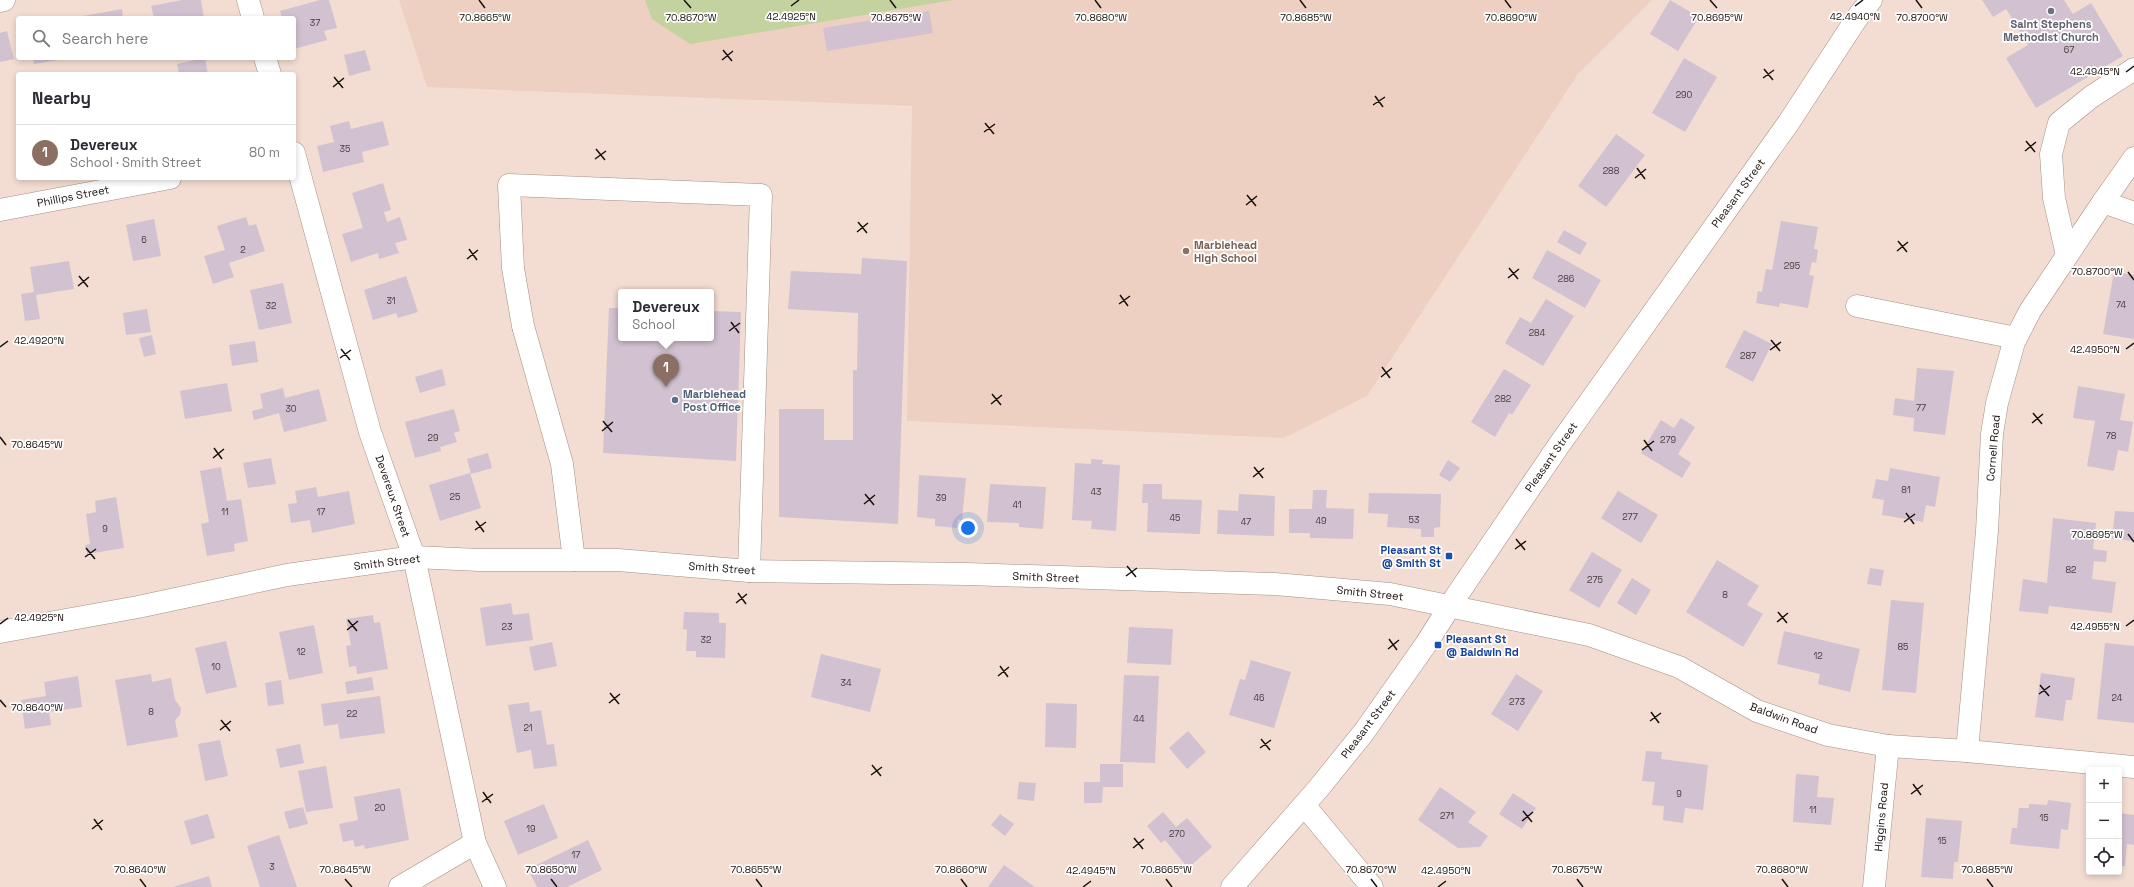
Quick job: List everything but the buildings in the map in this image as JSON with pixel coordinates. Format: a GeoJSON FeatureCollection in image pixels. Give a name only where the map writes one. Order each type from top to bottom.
{"type":"FeatureCollection","features":[{"type":"Feature","properties":{"kind":"street"},"geometry":{"type":"LineString","coordinates":[[0,1],[4,0]]}},
{"type":"Feature","properties":{"kind":"street"},"geometry":{"type":"LineString","coordinates":[[248,0],[252,16]]}},
{"type":"Feature","properties":{"kind":"street","name":"Pleasant Street"},"geometry":{"type":"LineString","coordinates":[[1232,887],[1304,805],[1364,732],[1426,644],[1559,445],[1789,122],[1860,9],[1871,0]]}},
{"type":"Feature","properties":{"kind":"street"},"geometry":{"type":"LineString","coordinates":[[266,60],[269,72]]}},
{"type":"Feature","properties":{"kind":"street"},"geometry":{"type":"LineString","coordinates":[[2067,256],[2054,198],[2052,154],[2060,123],[2091,97],[2134,70]]}},
{"type":"Feature","properties":{"kind":"street","name":"Cornell Road"},"geometry":{"type":"LineString","coordinates":[[1967,751],[1988,531],[1992,434],[1997,404],[2016,338],[2030,311],[2134,158]]}},
{"type":"Feature","properties":{"kind":"street","name":"Devereux Street"},"geometry":{"type":"LineString","coordinates":[[296,161],[370,432],[414,557],[475,843],[495,887]]}},
{"type":"Feature","properties":{"kind":"street","name":"Phillips Street"},"geometry":{"type":"LineString","coordinates":[[0,210],[159,180]]}},
{"type":"Feature","properties":{"kind":"street"},"geometry":{"type":"LineString","coordinates":[[574,560],[562,464],[524,326],[513,268],[509,185],[761,195],[748,571]]}},
{"type":"Feature","properties":{"kind":"street"},"geometry":{"type":"LineString","coordinates":[[2103,202],[2134,213]]}},
{"type":"Feature","properties":{"kind":"street"},"geometry":{"type":"LineString","coordinates":[[1857,306],[2016,338]]}},
{"type":"Feature","properties":{"kind":"street","name":"Smith Street"},"geometry":{"type":"LineString","coordinates":[[0,632],[138,607],[287,575],[414,557],[479,560],[618,560],[748,571],[967,574],[1275,584],[1390,594],[1450,606]]}},
{"type":"Feature","properties":{"kind":"street","name":"Baldwin Road"},"geometry":{"type":"LineString","coordinates":[[1450,606],[1589,635],[1679,667],[1757,711],[1828,734],[1888,746],[1967,751],[2134,767]]}},
{"type":"Feature","properties":{"kind":"street","name":"Higgins Road"},"geometry":{"type":"LineString","coordinates":[[1874,887],[1888,746]]}},
{"type":"Feature","properties":{"kind":"street"},"geometry":{"type":"LineString","coordinates":[[1304,805],[1372,887]]}},
{"type":"Feature","properties":{"kind":"street"},"geometry":{"type":"LineString","coordinates":[[400,887],[475,843]]}},
{"type":"Feature","properties":{"kind":"shaded area","name":"Marblehead High School"},"geometry":{"type":"Polygon","coordinates":[[[399,0],[1652,0],[1578,74],[1367,396],[1284,438],[907,421],[912,106],[427,87],[399,0]]]}},
{"type":"Feature","properties":{"kind":"green space"},"geometry":{"type":"Polygon","coordinates":[[[645,0],[953,0],[690,44],[652,19],[645,0]]]}},
{"type":"Feature","properties":{"kind":"place","name":"Saint Stephens Methodist Church"},"geometry":{"type":"Point","coordinates":[2051,11]}},
{"type":"Feature","properties":{"kind":"place","name":"Marblehead High School"},"geometry":{"type":"Point","coordinates":[1186,251]}},
{"type":"Feature","properties":{"kind":"place","name":"Devereux"},"geometry":{"type":"Point","coordinates":[666,387]}},
{"type":"Feature","properties":{"kind":"place","name":"Marblehead Post Office"},"geometry":{"type":"Point","coordinates":[675,400]}},
{"type":"Feature","properties":{"kind":"place","name":"Pleasant St @ Smith St"},"geometry":{"type":"Point","coordinates":[1449,556]}},
{"type":"Feature","properties":{"kind":"place","name":"Pleasant St @ Baldwin Rd"},"geometry":{"type":"Point","coordinates":[1438,645]}}]}
